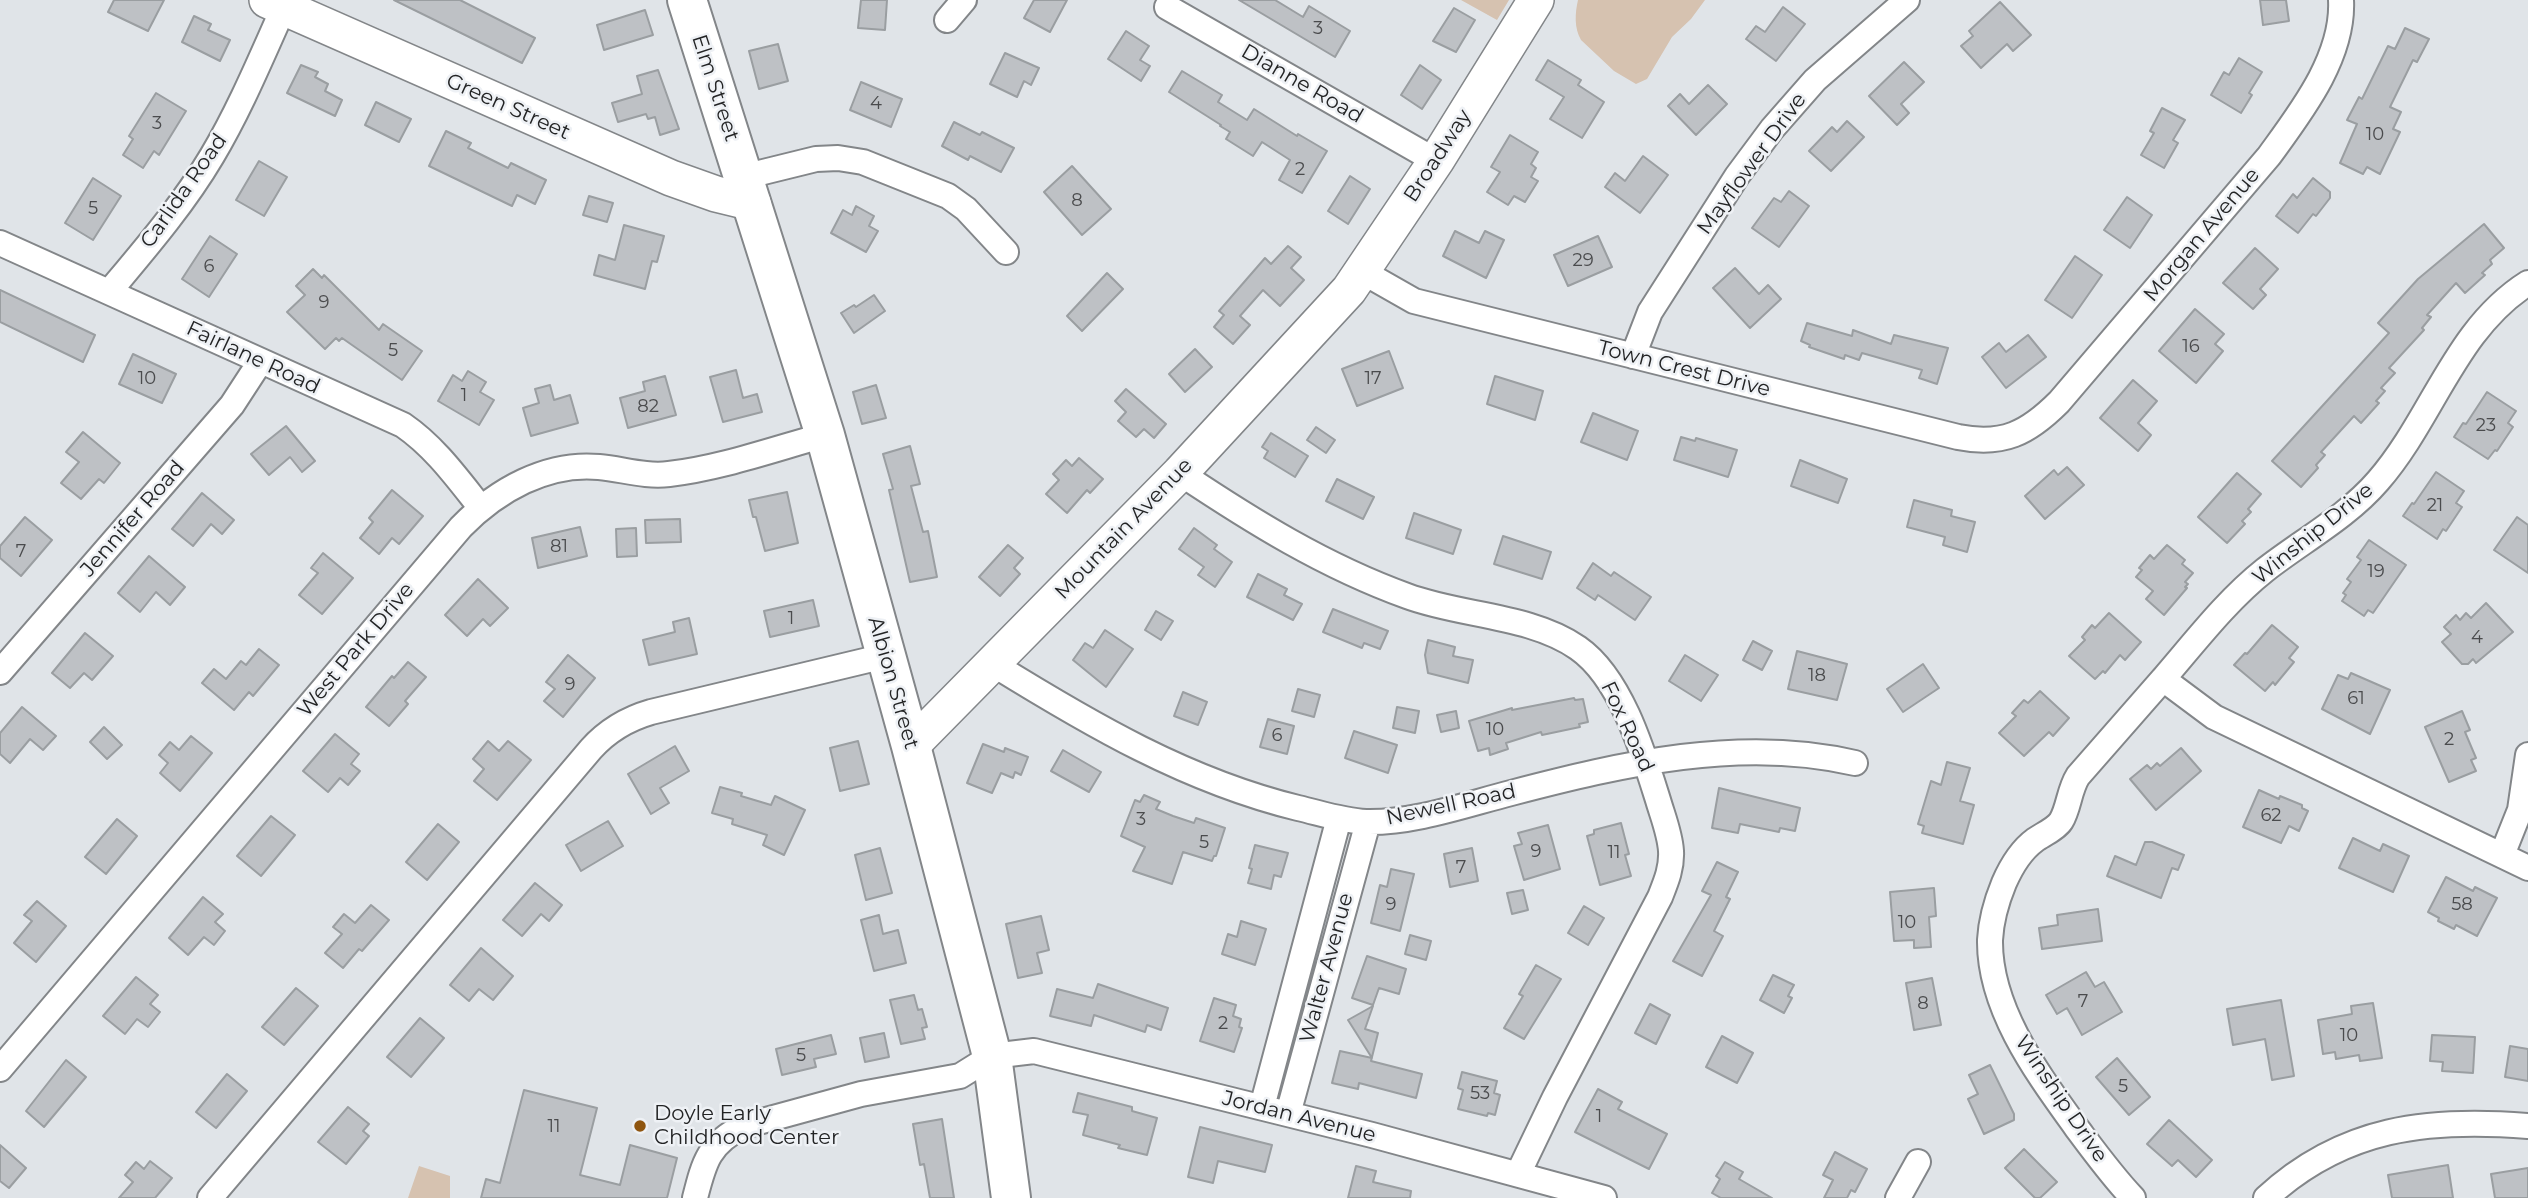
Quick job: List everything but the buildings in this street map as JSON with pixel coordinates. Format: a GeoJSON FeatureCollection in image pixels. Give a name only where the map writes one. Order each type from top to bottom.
{"type":"FeatureCollection","features":[{"type":"Feature","properties":{"kind":"main road","name":"Elm Street"},"geometry":{"type":"LineString","coordinates":[[687,0],[748,190]]}},
{"type":"Feature","properties":{"kind":"main road","name":"Broadway"},"geometry":{"type":"LineString","coordinates":[[1333,308],[1363,272],[1536,0]]}},
{"type":"Feature","properties":{"kind":"main road","name":"Green Street"},"geometry":{"type":"LineString","coordinates":[[276,4],[671,178],[716,194],[748,190]]}},
{"type":"Feature","properties":{"kind":"main road","name":"Albion Street"},"geometry":{"type":"LineString","coordinates":[[748,190],[825,435],[911,746],[992,1056],[1011,1198]]}},
{"type":"Feature","properties":{"kind":"main road","name":"Mountain Avenue"},"geometry":{"type":"LineString","coordinates":[[911,746],[1180,473],[1333,308]]}},
{"type":"Feature","properties":{"kind":"street"},"geometry":{"type":"LineString","coordinates":[[947,20],[964,0]]}},
{"type":"Feature","properties":{"kind":"street","name":"Mayflower Drive"},"geometry":{"type":"LineString","coordinates":[[1633,356],[1650,312],[1737,176],[1772,129],[1815,80],[1907,0]]}},
{"type":"Feature","properties":{"kind":"street","name":"Morgan Avenue"},"geometry":{"type":"LineString","coordinates":[[2012,436],[2030,427],[2059,402],[2269,156],[2297,116],[2327,62],[2339,29],[2341,0]]}},
{"type":"Feature","properties":{"kind":"street","name":"Carlida Road"},"geometry":{"type":"LineString","coordinates":[[109,292],[178,207],[212,157],[240,104],[276,4]]}},
{"type":"Feature","properties":{"kind":"street","name":"Dianne Road"},"geometry":{"type":"LineString","coordinates":[[1167,7],[1436,161]]}},
{"type":"Feature","properties":{"kind":"street"},"geometry":{"type":"LineString","coordinates":[[748,190],[816,159],[838,158],[863,162],[948,196],[966,209],[1006,252]]}},
{"type":"Feature","properties":{"kind":"street","name":"Fairlane Road"},"geometry":{"type":"LineString","coordinates":[[0,243],[403,425],[426,443],[481,508]]}},
{"type":"Feature","properties":{"kind":"street","name":"Town Crest Drive"},"geometry":{"type":"LineString","coordinates":[[1363,272],[1414,301],[1958,437],[1984,441],[2012,436]]}},
{"type":"Feature","properties":{"kind":"street","name":"Winship Drive"},"geometry":{"type":"LineString","coordinates":[[2133,1198],[2067,1114],[2033,1064],[2017,1036],[1996,984],[1990,940],[1997,905],[2011,869],[2032,842],[2060,822],[2078,776],[2245,588],[2376,483],[2399,455],[2473,334],[2496,307],[2528,283]]}},
{"type":"Feature","properties":{"kind":"street","name":"Jennifer Road"},"geometry":{"type":"LineString","coordinates":[[0,672],[232,405],[260,362]]}},
{"type":"Feature","properties":{"kind":"street","name":"West Park Drive"},"geometry":{"type":"LineString","coordinates":[[0,1069],[461,527],[481,508],[528,479],[567,467],[600,467],[664,475],[697,470],[825,435]]}},
{"type":"Feature","properties":{"kind":"street","name":"Fox Road"},"geometry":{"type":"LineString","coordinates":[[1180,473],[1260,526],[1354,575],[1425,603],[1550,634],[1579,649],[1594,663],[1618,698],[1646,761],[1668,833],[1670,872],[1518,1174]]}},
{"type":"Feature","properties":{"kind":"street"},"geometry":{"type":"LineString","coordinates":[[210,1198],[605,734],[631,718],[651,712],[885,656]]}},
{"type":"Feature","properties":{"kind":"street","name":"Newell Road"},"geometry":{"type":"LineString","coordinates":[[993,664],[1061,706],[1158,758],[1238,791],[1339,818],[1368,822],[1435,812],[1646,761],[1755,752],[1814,754],[1855,763]]}},
{"type":"Feature","properties":{"kind":"street"},"geometry":{"type":"LineString","coordinates":[[2163,679],[2214,717],[2528,868]]}},
{"type":"Feature","properties":{"kind":"street"},"geometry":{"type":"LineString","coordinates":[[2501,855],[2520,810],[2528,755]]}},
{"type":"Feature","properties":{"kind":"street","name":"Walter Avenue"},"geometry":{"type":"LineString","coordinates":[[1262,1107],[1339,818]]}},
{"type":"Feature","properties":{"kind":"street","name":"Walter Avenue"},"geometry":{"type":"LineString","coordinates":[[1288,1114],[1368,822]]}},
{"type":"Feature","properties":{"kind":"street","name":"Jordan Avenue"},"geometry":{"type":"LineString","coordinates":[[992,1056],[1042,1052],[1604,1198]]}},
{"type":"Feature","properties":{"kind":"street"},"geometry":{"type":"LineString","coordinates":[[695,1198],[708,1155],[730,1133],[744,1126],[861,1094],[960,1076],[992,1056]]}},
{"type":"Feature","properties":{"kind":"street"},"geometry":{"type":"LineString","coordinates":[[2266,1198],[2295,1174],[2323,1156],[2356,1140],[2392,1130],[2462,1123],[2528,1126]]}},
{"type":"Feature","properties":{"kind":"street"},"geometry":{"type":"LineString","coordinates":[[1898,1198],[1918,1161]]}},
{"type":"Feature","properties":{"kind":"shaded area"},"geometry":{"type":"Polygon","coordinates":[[[1461,0],[1509,0],[1497,20],[1461,0]]]}},
{"type":"Feature","properties":{"kind":"shaded area"},"geometry":{"type":"Polygon","coordinates":[[[1578,0],[1705,0],[1691,19],[1672,37],[1647,79],[1636,84],[1614,71],[1581,40],[1576,20],[1578,0]]]}},
{"type":"Feature","properties":{"kind":"shaded area"},"geometry":{"type":"Polygon","coordinates":[[[419,1166],[450,1176],[450,1198],[408,1198],[419,1166]]]}},
{"type":"Feature","properties":{"kind":"place","name":"Doyle Early Childhood Center"},"geometry":{"type":"Point","coordinates":[640,1126]}}]}
